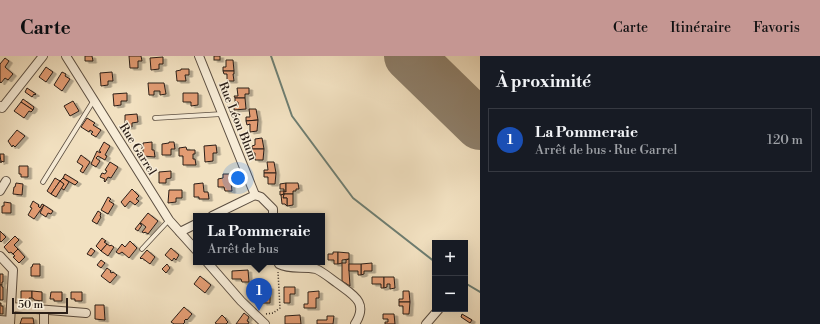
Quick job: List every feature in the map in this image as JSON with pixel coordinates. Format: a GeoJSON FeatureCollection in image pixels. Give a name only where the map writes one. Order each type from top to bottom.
{"type":"FeatureCollection","features":[{"type":"Feature","properties":{"kind":"street"},"geometry":{"type":"LineString","coordinates":[[0,106],[2,108],[43,56]]}},
{"type":"Feature","properties":{"kind":"street","name":"Rue Garrel"},"geometry":{"type":"LineString","coordinates":[[66,56],[169,220],[193,247]]}},
{"type":"Feature","properties":{"kind":"street","name":"Rue Léon Blum"},"geometry":{"type":"LineString","coordinates":[[199,56],[255,195]]}},
{"type":"Feature","properties":{"kind":"street"},"geometry":{"type":"LineString","coordinates":[[0,191],[6,181]]}},
{"type":"Feature","properties":{"kind":"street"},"geometry":{"type":"LineString","coordinates":[[218,213],[255,195],[261,197],[273,209],[274,213]]}},
{"type":"Feature","properties":{"kind":"street"},"geometry":{"type":"LineString","coordinates":[[180,232],[193,226]]}},
{"type":"Feature","properties":{"kind":"street"},"geometry":{"type":"LineString","coordinates":[[0,256],[13,270],[10,322],[0,320]]}},
{"type":"Feature","properties":{"kind":"street"},"geometry":{"type":"LineString","coordinates":[[210,265],[241,301],[262,321]]}},
{"type":"Feature","properties":{"kind":"street"},"geometry":{"type":"LineString","coordinates":[[281,265],[285,267],[317,270],[356,297],[360,304],[360,313],[355,324]]}},
{"type":"Feature","properties":{"kind":"street"},"geometry":{"type":"LineString","coordinates":[[11,307],[86,313]]}},
{"type":"Feature","properties":{"kind":"street"},"geometry":{"type":"LineString","coordinates":[[44,310],[44,324]]}},
{"type":"Feature","properties":{"kind":"street"},"geometry":{"type":"LineString","coordinates":[[426,324],[436,312]]}},
{"type":"Feature","properties":{"kind":"lane"},"geometry":{"type":"LineString","coordinates":[[43,182],[94,100]]}},
{"type":"Feature","properties":{"kind":"lane"},"geometry":{"type":"LineString","coordinates":[[155,118],[222,114]]}},
{"type":"Feature","properties":{"kind":"lane"},"geometry":{"type":"LineString","coordinates":[[142,249],[169,220]]}},
{"type":"Feature","properties":{"kind":"path"},"geometry":{"type":"LineString","coordinates":[[262,321],[264,314],[274,313],[280,308],[279,265]]}},
{"type":"Feature","properties":{"kind":"building"},"geometry":{"type":"Polygon","coordinates":[[[85,56],[92,56],[93,61],[85,61],[85,56]]]}},
{"type":"Feature","properties":{"kind":"building"},"geometry":{"type":"Polygon","coordinates":[[[129,56],[141,56],[142,61],[138,61],[138,68],[130,68],[129,56]]]}},
{"type":"Feature","properties":{"kind":"building"},"geometry":{"type":"Polygon","coordinates":[[[214,56],[220,56],[220,60],[214,60],[214,56]]]}},
{"type":"Feature","properties":{"kind":"building"},"geometry":{"type":"Polygon","coordinates":[[[163,57],[163,64],[159,64],[159,69],[151,70],[150,58],[163,57]]]}},
{"type":"Feature","properties":{"kind":"building"},"geometry":{"type":"Polygon","coordinates":[[[5,58],[9,61],[5,67],[13,74],[8,80],[5,78],[1,83],[0,64],[5,58]]]}},
{"type":"Feature","properties":{"kind":"building"},"geometry":{"type":"Polygon","coordinates":[[[226,60],[233,60],[234,71],[223,71],[223,67],[226,67],[226,60]]]}},
{"type":"Feature","properties":{"kind":"building"},"geometry":{"type":"Polygon","coordinates":[[[46,67],[53,72],[46,82],[39,77],[46,67]]]}},
{"type":"Feature","properties":{"kind":"building"},"geometry":{"type":"Polygon","coordinates":[[[181,69],[189,69],[189,75],[185,75],[186,81],[177,81],[176,71],[181,69]]]}},
{"type":"Feature","properties":{"kind":"building"},"geometry":{"type":"Polygon","coordinates":[[[223,71],[234,71],[234,81],[227,81],[227,74],[224,74],[223,71]]]}},
{"type":"Feature","properties":{"kind":"building"},"geometry":{"type":"Polygon","coordinates":[[[62,72],[70,79],[62,91],[54,85],[62,72]]]}},
{"type":"Feature","properties":{"kind":"building"},"geometry":{"type":"Polygon","coordinates":[[[112,72],[113,81],[108,81],[108,85],[101,86],[100,73],[112,72]]]}},
{"type":"Feature","properties":{"kind":"building"},"geometry":{"type":"Polygon","coordinates":[[[148,83],[164,83],[166,94],[160,95],[160,91],[154,91],[154,95],[149,95],[148,83]]]}},
{"type":"Feature","properties":{"kind":"building"},"geometry":{"type":"Polygon","coordinates":[[[27,88],[36,94],[32,97],[25,92],[27,88]]]}},
{"type":"Feature","properties":{"kind":"building"},"geometry":{"type":"Polygon","coordinates":[[[237,88],[249,88],[249,94],[245,94],[245,98],[235,98],[234,96],[238,96],[237,88]]]}},
{"type":"Feature","properties":{"kind":"building"},"geometry":{"type":"Polygon","coordinates":[[[127,93],[127,101],[121,101],[121,105],[114,106],[113,94],[127,93]]]}},
{"type":"Feature","properties":{"kind":"building"},"geometry":{"type":"Polygon","coordinates":[[[183,93],[198,93],[198,105],[191,106],[191,102],[183,102],[183,93]]]}},
{"type":"Feature","properties":{"kind":"building"},"geometry":{"type":"Polygon","coordinates":[[[235,98],[245,98],[246,109],[234,110],[234,105],[238,105],[238,102],[235,102],[235,98]]]}},
{"type":"Feature","properties":{"kind":"building"},"geometry":{"type":"Polygon","coordinates":[[[23,99],[34,107],[33,110],[21,102],[23,99]]]}},
{"type":"Feature","properties":{"kind":"building"},"geometry":{"type":"Polygon","coordinates":[[[73,101],[79,111],[70,116],[64,106],[73,101]]]}},
{"type":"Feature","properties":{"kind":"building"},"geometry":{"type":"Polygon","coordinates":[[[21,102],[33,110],[31,112],[29,111],[24,118],[14,111],[21,102]]]}},
{"type":"Feature","properties":{"kind":"building"},"geometry":{"type":"Polygon","coordinates":[[[249,109],[256,109],[258,120],[246,121],[246,117],[250,117],[249,109]]]}},
{"type":"Feature","properties":{"kind":"building"},"geometry":{"type":"Polygon","coordinates":[[[137,114],[138,122],[132,123],[132,127],[125,127],[125,115],[137,114]]]}},
{"type":"Feature","properties":{"kind":"building"},"geometry":{"type":"Polygon","coordinates":[[[87,118],[95,123],[93,125],[101,130],[96,137],[91,134],[93,132],[90,130],[89,132],[81,127],[87,118]]]}},
{"type":"Feature","properties":{"kind":"building"},"geometry":{"type":"Polygon","coordinates":[[[258,120],[257,131],[250,132],[250,124],[247,125],[246,121],[258,120]]]}},
{"type":"Feature","properties":{"kind":"building"},"geometry":{"type":"Polygon","coordinates":[[[17,130],[25,136],[15,147],[13,145],[12,147],[8,141],[17,130]]]}},
{"type":"Feature","properties":{"kind":"building"},"geometry":{"type":"Polygon","coordinates":[[[262,138],[264,149],[252,149],[252,146],[255,145],[255,139],[262,138]]]}},
{"type":"Feature","properties":{"kind":"building"},"geometry":{"type":"Polygon","coordinates":[[[104,142],[110,146],[105,155],[107,156],[105,160],[98,156],[96,158],[100,161],[96,167],[91,164],[97,151],[100,153],[101,152],[99,151],[104,142]]]}},
{"type":"Feature","properties":{"kind":"building"},"geometry":{"type":"Polygon","coordinates":[[[152,142],[152,150],[154,150],[155,157],[143,156],[143,143],[152,142]]]}},
{"type":"Feature","properties":{"kind":"building"},"geometry":{"type":"Polygon","coordinates":[[[174,142],[175,149],[171,149],[171,155],[162,155],[162,144],[174,142]]]}},
{"type":"Feature","properties":{"kind":"building"},"geometry":{"type":"Polygon","coordinates":[[[216,145],[217,153],[213,153],[213,161],[205,162],[204,146],[216,145]]]}},
{"type":"Feature","properties":{"kind":"building"},"geometry":{"type":"Polygon","coordinates":[[[186,147],[187,150],[195,150],[193,159],[195,159],[196,165],[183,165],[183,156],[179,156],[179,148],[186,147]]]}},
{"type":"Feature","properties":{"kind":"building"},"geometry":{"type":"Polygon","coordinates":[[[252,149],[264,149],[263,160],[255,160],[255,153],[252,153],[252,149]]]}},
{"type":"Feature","properties":{"kind":"building"},"geometry":{"type":"Polygon","coordinates":[[[0,154],[4,154],[4,162],[1,161],[1,163],[0,154]]]}},
{"type":"Feature","properties":{"kind":"building"},"geometry":{"type":"Polygon","coordinates":[[[81,155],[90,162],[83,173],[80,171],[83,166],[77,162],[81,155]]]}},
{"type":"Feature","properties":{"kind":"building"},"geometry":{"type":"Polygon","coordinates":[[[110,162],[118,167],[111,178],[108,177],[105,182],[105,179],[100,177],[102,173],[105,174],[107,171],[105,170],[110,162]]]}},
{"type":"Feature","properties":{"kind":"building"},"geometry":{"type":"Polygon","coordinates":[[[267,162],[274,162],[276,173],[264,173],[264,170],[268,170],[267,162]]]}},
{"type":"Feature","properties":{"kind":"building"},"geometry":{"type":"Polygon","coordinates":[[[19,166],[28,166],[28,177],[21,177],[21,174],[19,174],[19,166]]]}},
{"type":"Feature","properties":{"kind":"building"},"geometry":{"type":"Polygon","coordinates":[[[171,171],[171,178],[166,179],[166,183],[159,183],[159,172],[171,171]]]}},
{"type":"Feature","properties":{"kind":"building"},"geometry":{"type":"Polygon","coordinates":[[[264,173],[276,173],[275,184],[268,184],[268,177],[264,177],[264,173]]]}},
{"type":"Feature","properties":{"kind":"building"},"geometry":{"type":"Polygon","coordinates":[[[65,174],[78,182],[75,185],[63,178],[65,174]]]}},
{"type":"Feature","properties":{"kind":"building"},"geometry":{"type":"Polygon","coordinates":[[[223,174],[230,174],[232,191],[225,191],[224,187],[218,187],[218,179],[223,178],[223,174]]]}},
{"type":"Feature","properties":{"kind":"building"},"geometry":{"type":"Polygon","coordinates":[[[55,178],[60,181],[51,194],[47,191],[55,178]]]}},
{"type":"Feature","properties":{"kind":"building"},"geometry":{"type":"Polygon","coordinates":[[[63,178],[69,182],[64,190],[61,188],[64,184],[60,181],[63,178]]]}},
{"type":"Feature","properties":{"kind":"building"},"geometry":{"type":"Polygon","coordinates":[[[60,181],[64,184],[56,197],[51,194],[60,181]]]}},
{"type":"Feature","properties":{"kind":"building"},"geometry":{"type":"Polygon","coordinates":[[[16,183],[23,184],[22,195],[13,194],[16,183]]]}},
{"type":"Feature","properties":{"kind":"building"},"geometry":{"type":"Polygon","coordinates":[[[203,183],[204,192],[208,192],[209,199],[199,199],[199,197],[194,197],[194,184],[203,183]]]}},
{"type":"Feature","properties":{"kind":"building"},"geometry":{"type":"Polygon","coordinates":[[[286,183],[286,192],[284,189],[280,189],[280,184],[286,183]]]}},
{"type":"Feature","properties":{"kind":"building"},"geometry":{"type":"Polygon","coordinates":[[[286,183],[298,183],[299,189],[293,191],[293,194],[284,194],[284,191],[286,192],[286,183]]]}},
{"type":"Feature","properties":{"kind":"building"},"geometry":{"type":"Polygon","coordinates":[[[132,189],[139,196],[136,199],[139,201],[135,205],[130,201],[125,207],[121,202],[132,189]]]}},
{"type":"Feature","properties":{"kind":"building"},"geometry":{"type":"Polygon","coordinates":[[[169,190],[182,190],[182,198],[176,198],[176,202],[168,203],[169,190]]]}},
{"type":"Feature","properties":{"kind":"building"},"geometry":{"type":"Polygon","coordinates":[[[280,191],[284,191],[284,194],[280,195],[280,191]]]}},
{"type":"Feature","properties":{"kind":"building"},"geometry":{"type":"Polygon","coordinates":[[[284,194],[293,194],[293,205],[287,206],[287,198],[283,198],[284,194]]]}},
{"type":"Feature","properties":{"kind":"building"},"geometry":{"type":"Polygon","coordinates":[[[284,194],[283,198],[287,198],[287,206],[282,204],[281,195],[284,194]]]}},
{"type":"Feature","properties":{"kind":"building"},"geometry":{"type":"Polygon","coordinates":[[[108,197],[111,199],[109,201],[114,204],[108,214],[101,210],[108,197]]]}},
{"type":"Feature","properties":{"kind":"building"},"geometry":{"type":"Polygon","coordinates":[[[33,201],[39,205],[38,206],[40,208],[42,204],[44,205],[34,219],[28,215],[32,208],[30,207],[33,201]]]}},
{"type":"Feature","properties":{"kind":"building"},"geometry":{"type":"Polygon","coordinates":[[[4,202],[11,203],[11,213],[2,213],[2,206],[4,206],[4,202]]]}},
{"type":"Feature","properties":{"kind":"building"},"geometry":{"type":"Polygon","coordinates":[[[44,205],[53,211],[51,214],[48,213],[46,217],[40,213],[44,205]]]}},
{"type":"Feature","properties":{"kind":"building"},"geometry":{"type":"Polygon","coordinates":[[[98,211],[101,213],[101,217],[97,224],[92,221],[98,211]]]}},
{"type":"Feature","properties":{"kind":"building"},"geometry":{"type":"Polygon","coordinates":[[[148,213],[158,221],[148,234],[142,232],[146,227],[141,223],[140,224],[142,225],[138,231],[135,229],[148,213]]]}},
{"type":"Feature","properties":{"kind":"building"},"geometry":{"type":"Polygon","coordinates":[[[0,231],[6,237],[1,242],[0,241],[0,231]]]}},
{"type":"Feature","properties":{"kind":"building"},"geometry":{"type":"Polygon","coordinates":[[[15,236],[19,240],[14,245],[18,249],[13,254],[11,252],[9,253],[4,247],[15,236]]]}},
{"type":"Feature","properties":{"kind":"building"},"geometry":{"type":"Polygon","coordinates":[[[102,238],[107,244],[101,251],[96,246],[102,238]]]}},
{"type":"Feature","properties":{"kind":"building"},"geometry":{"type":"Polygon","coordinates":[[[130,241],[137,248],[129,258],[122,252],[119,254],[116,252],[122,244],[125,247],[130,241]]]}},
{"type":"Feature","properties":{"kind":"building"},"geometry":{"type":"Polygon","coordinates":[[[107,244],[114,247],[108,256],[101,251],[107,244]]]}},
{"type":"Feature","properties":{"kind":"building"},"geometry":{"type":"Polygon","coordinates":[[[91,248],[95,251],[91,256],[87,254],[91,248]]]}},
{"type":"Feature","properties":{"kind":"building"},"geometry":{"type":"Polygon","coordinates":[[[171,248],[179,255],[176,260],[174,258],[172,261],[165,255],[171,248]]]}},
{"type":"Feature","properties":{"kind":"building"},"geometry":{"type":"Polygon","coordinates":[[[18,249],[25,257],[19,263],[13,257],[15,256],[13,254],[18,249]]]}},
{"type":"Feature","properties":{"kind":"building"},"geometry":{"type":"Polygon","coordinates":[[[147,250],[155,257],[150,264],[140,258],[147,250]]]}},
{"type":"Feature","properties":{"kind":"building"},"geometry":{"type":"Polygon","coordinates":[[[333,252],[338,252],[338,264],[334,264],[334,260],[328,260],[328,254],[333,254],[333,252]]]}},
{"type":"Feature","properties":{"kind":"building"},"geometry":{"type":"Polygon","coordinates":[[[338,252],[349,253],[349,259],[342,260],[342,263],[338,264],[338,252]]]}},
{"type":"Feature","properties":{"kind":"building"},"geometry":{"type":"Polygon","coordinates":[[[349,259],[350,286],[342,281],[342,263],[346,263],[346,260],[349,259]]]}},
{"type":"Feature","properties":{"kind":"building"},"geometry":{"type":"Polygon","coordinates":[[[101,260],[105,263],[101,268],[97,265],[101,260]]]}},
{"type":"Feature","properties":{"kind":"building"},"geometry":{"type":"Polygon","coordinates":[[[372,263],[372,271],[364,271],[364,274],[361,275],[361,264],[372,263]]]}},
{"type":"Feature","properties":{"kind":"building"},"geometry":{"type":"Polygon","coordinates":[[[33,264],[40,264],[40,276],[31,276],[31,267],[33,264]]]}},
{"type":"Feature","properties":{"kind":"building"},"geometry":{"type":"Polygon","coordinates":[[[167,264],[170,268],[166,273],[162,269],[167,264]]]}},
{"type":"Feature","properties":{"kind":"building"},"geometry":{"type":"Polygon","coordinates":[[[349,264],[361,264],[361,275],[358,275],[358,271],[349,271],[349,264]]]}},
{"type":"Feature","properties":{"kind":"building"},"geometry":{"type":"Polygon","coordinates":[[[107,268],[111,271],[110,272],[117,275],[110,283],[101,276],[107,268]]]}},
{"type":"Feature","properties":{"kind":"building"},"geometry":{"type":"Polygon","coordinates":[[[248,270],[249,282],[242,282],[241,279],[232,279],[232,271],[248,270]]]}},
{"type":"Feature","properties":{"kind":"building"},"geometry":{"type":"Polygon","coordinates":[[[0,274],[3,274],[2,285],[0,285],[0,274]]]}},
{"type":"Feature","properties":{"kind":"building"},"geometry":{"type":"Polygon","coordinates":[[[200,276],[211,285],[205,293],[194,284],[200,276]]]}},
{"type":"Feature","properties":{"kind":"building"},"geometry":{"type":"Polygon","coordinates":[[[372,277],[384,277],[384,288],[381,288],[381,284],[372,284],[372,277]]]}},
{"type":"Feature","properties":{"kind":"building"},"geometry":{"type":"Polygon","coordinates":[[[384,277],[394,277],[395,288],[390,289],[390,284],[387,284],[387,287],[384,288],[384,277]]]}},
{"type":"Feature","properties":{"kind":"building"},"geometry":{"type":"Polygon","coordinates":[[[0,285],[3,287],[3,300],[0,300],[0,285]]]}},
{"type":"Feature","properties":{"kind":"building"},"geometry":{"type":"Polygon","coordinates":[[[263,287],[270,287],[270,303],[263,303],[263,298],[255,299],[255,291],[263,291],[263,287]]]}},
{"type":"Feature","properties":{"kind":"building"},"geometry":{"type":"Polygon","coordinates":[[[284,287],[295,287],[295,294],[290,294],[290,303],[284,303],[284,287]]]}},
{"type":"Feature","properties":{"kind":"building"},"geometry":{"type":"Polygon","coordinates":[[[21,291],[32,291],[32,298],[29,298],[29,300],[21,300],[21,291]]]}},
{"type":"Feature","properties":{"kind":"building"},"geometry":{"type":"Polygon","coordinates":[[[32,291],[42,292],[42,301],[34,300],[32,298],[32,291]]]}},
{"type":"Feature","properties":{"kind":"building"},"geometry":{"type":"Polygon","coordinates":[[[319,291],[319,298],[316,298],[316,308],[304,308],[304,304],[308,304],[308,292],[319,291]]]}},
{"type":"Feature","properties":{"kind":"building"},"geometry":{"type":"Polygon","coordinates":[[[403,291],[409,291],[410,302],[399,302],[399,299],[403,299],[403,291]]]}},
{"type":"Feature","properties":{"kind":"building"},"geometry":{"type":"Polygon","coordinates":[[[51,292],[62,292],[62,301],[54,301],[54,299],[50,299],[51,292]]]}},
{"type":"Feature","properties":{"kind":"building"},"geometry":{"type":"Polygon","coordinates":[[[71,292],[82,292],[82,301],[75,301],[75,299],[71,299],[71,292]]]}},
{"type":"Feature","properties":{"kind":"building"},"geometry":{"type":"Polygon","coordinates":[[[399,302],[410,302],[409,314],[403,314],[403,306],[399,306],[399,302]]]}},
{"type":"Feature","properties":{"kind":"building"},"geometry":{"type":"Polygon","coordinates":[[[0,303],[1,306],[3,306],[3,314],[0,314],[0,303]]]}},
{"type":"Feature","properties":{"kind":"building"},"geometry":{"type":"Polygon","coordinates":[[[95,305],[104,305],[105,320],[95,319],[95,305]]]}},
{"type":"Feature","properties":{"kind":"building"},"geometry":{"type":"Polygon","coordinates":[[[184,307],[192,314],[187,320],[186,319],[184,321],[185,322],[183,324],[174,324],[171,322],[184,307]]]}},
{"type":"Feature","properties":{"kind":"building"},"geometry":{"type":"Polygon","coordinates":[[[244,313],[249,317],[247,321],[249,322],[248,324],[236,324],[244,313]]]}},
{"type":"Feature","properties":{"kind":"building"},"geometry":{"type":"Polygon","coordinates":[[[383,314],[394,314],[395,324],[385,324],[385,322],[388,322],[388,319],[383,319],[383,314]]]}},
{"type":"Feature","properties":{"kind":"building"},"geometry":{"type":"Polygon","coordinates":[[[462,314],[472,320],[470,323],[461,317],[462,314]]]}},
{"type":"Feature","properties":{"kind":"building"},"geometry":{"type":"Polygon","coordinates":[[[222,315],[228,322],[226,324],[215,323],[222,315]]]}},
{"type":"Feature","properties":{"kind":"building"},"geometry":{"type":"Polygon","coordinates":[[[300,315],[301,324],[285,324],[285,316],[300,315]]]}},
{"type":"Feature","properties":{"kind":"building"},"geometry":{"type":"Polygon","coordinates":[[[327,316],[334,316],[333,324],[317,324],[317,320],[327,320],[327,316]]]}},
{"type":"Feature","properties":{"kind":"building"},"geometry":{"type":"Polygon","coordinates":[[[22,318],[33,318],[34,324],[20,324],[22,318]]]}},
{"type":"Feature","properties":{"kind":"waterway"},"geometry":{"type":"LineString","coordinates":[[271,56],[292,116],[353,198],[432,260]]}},
{"type":"Feature","properties":{"kind":"waterway"},"geometry":{"type":"LineString","coordinates":[[468,285],[480,292]]}},
{"type":"Feature","properties":{"kind":"taxiway"},"geometry":{"type":"LineString","coordinates":[[434,81],[449,96],[460,103],[466,106],[480,106]]}},
{"type":"Feature","properties":{"kind":"runway"},"geometry":{"type":"LineString","coordinates":[[409,56],[480,125]]}},
{"type":"Feature","properties":{"kind":"place","name":"La Pommeraie"},"geometry":{"type":"Point","coordinates":[259,311]}}]}
